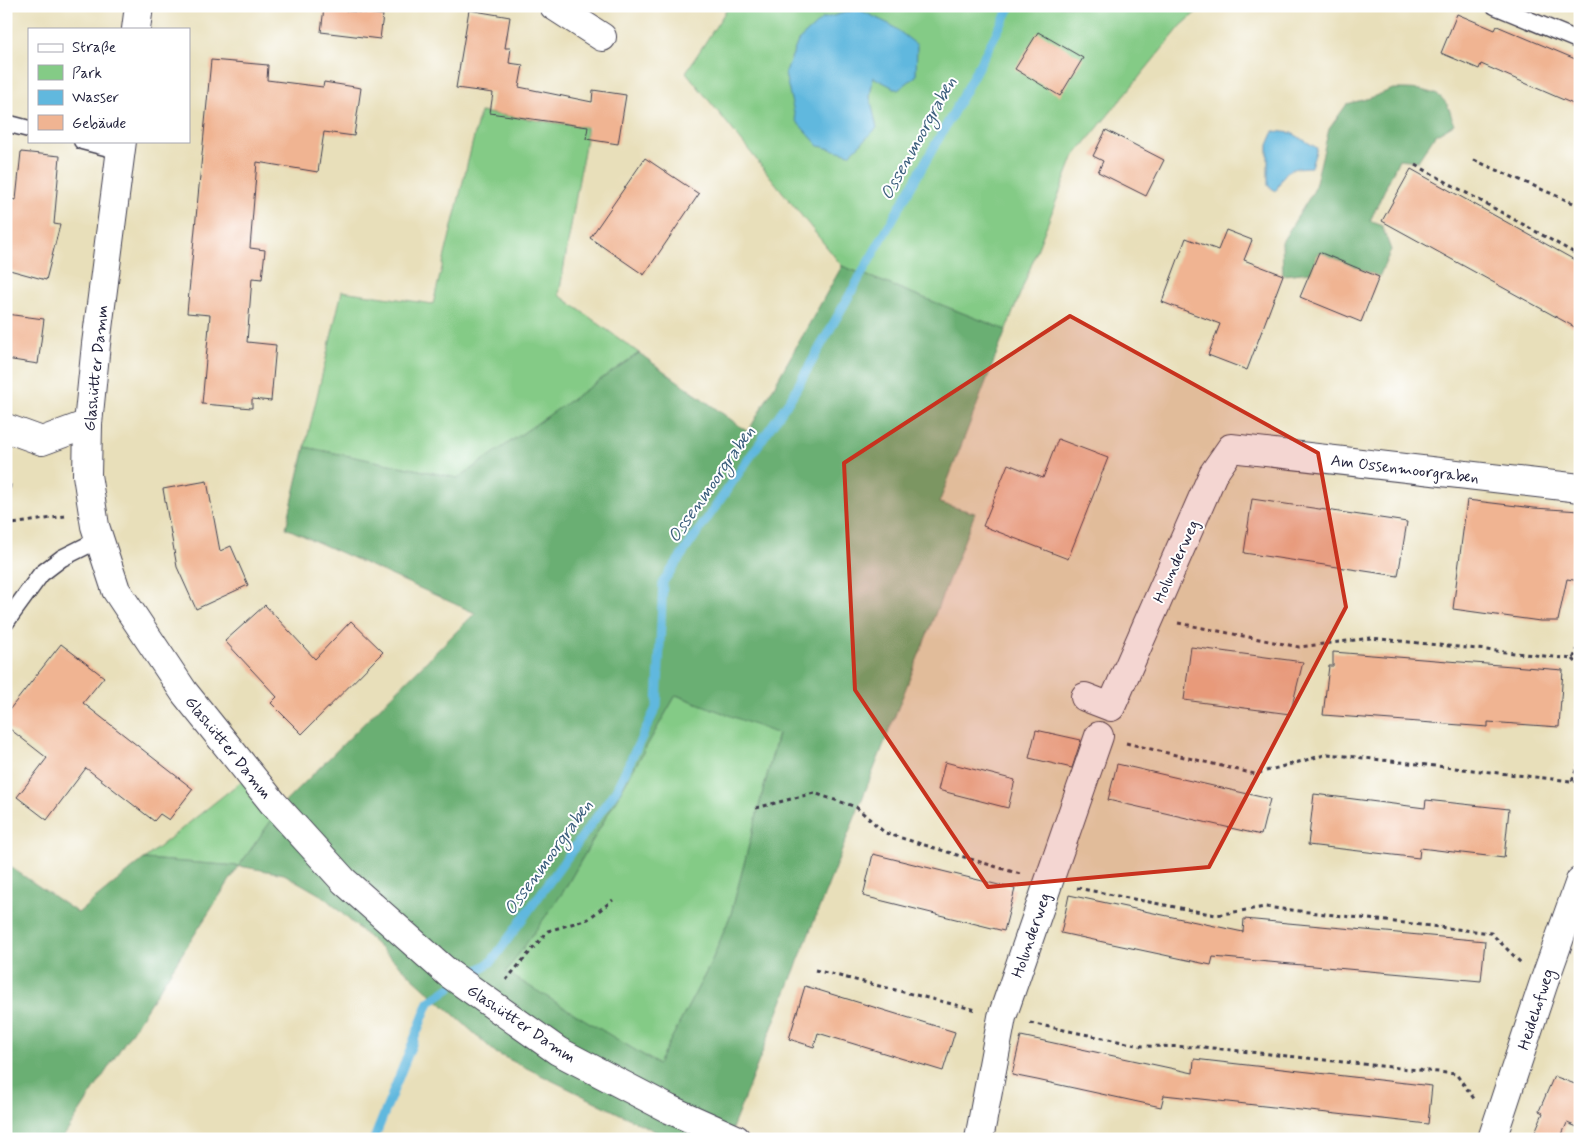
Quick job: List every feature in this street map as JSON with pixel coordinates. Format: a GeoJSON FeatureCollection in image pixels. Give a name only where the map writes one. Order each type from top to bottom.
{"type":"FeatureCollection","features":[{"type":"Feature","properties":{"kind":"street"},"geometry":{"type":"LineString","coordinates":[[136,28],[139,6]]}},
{"type":"Feature","properties":{"kind":"street"},"geometry":{"type":"LineString","coordinates":[[554,6],[602,37]]}},
{"type":"Feature","properties":{"kind":"street","name":"Glashütter Damm"},"geometry":{"type":"LineString","coordinates":[[121,146],[96,344],[88,424],[87,476],[98,540],[116,590],[178,684],[273,803],[344,881],[448,973],[558,1051],[669,1109],[736,1139]]}},
{"type":"Feature","properties":{"kind":"street"},"geometry":{"type":"LineString","coordinates":[[6,428],[42,441],[88,424]]}},
{"type":"Feature","properties":{"kind":"street","name":"Am Ossenmoorgraben"},"geometry":{"type":"LineString","coordinates":[[1231,448],[1580,488]]}},
{"type":"Feature","properties":{"kind":"street","name":"Holunderweg"},"geometry":{"type":"LineString","coordinates":[[1085,697],[1111,707],[1213,474],[1231,448]]}},
{"type":"Feature","properties":{"kind":"street","name":"Holunderweg"},"geometry":{"type":"LineString","coordinates":[[979,1139],[1002,1017],[1099,736]]}},
{"type":"Feature","properties":{"kind":"street","name":"Heidehofweg"},"geometry":{"type":"LineString","coordinates":[[1494,1134],[1580,880]]}},
{"type":"Feature","properties":{"kind":"lane"},"geometry":{"type":"LineString","coordinates":[[1495,6],[1580,42]]}},
{"type":"Feature","properties":{"kind":"lane"},"geometry":{"type":"LineString","coordinates":[[6,123],[28,128]]}},
{"type":"Feature","properties":{"kind":"lane"},"geometry":{"type":"LineString","coordinates":[[90,142],[121,146]]}},
{"type":"Feature","properties":{"kind":"lane"},"geometry":{"type":"LineString","coordinates":[[6,622],[41,574],[62,558],[98,540]]}},
{"type":"Feature","properties":{"kind":"path"},"geometry":{"type":"LineString","coordinates":[[1474,160],[1580,206]]}},
{"type":"Feature","properties":{"kind":"path"},"geometry":{"type":"LineString","coordinates":[[1416,165],[1580,256]]}},
{"type":"Feature","properties":{"kind":"path"},"geometry":{"type":"LineString","coordinates":[[6,478],[10,485],[6,517]]}},
{"type":"Feature","properties":{"kind":"path"},"geometry":{"type":"LineString","coordinates":[[6,525],[92,512]]}},
{"type":"Feature","properties":{"kind":"path"},"geometry":{"type":"LineString","coordinates":[[1150,617],[1299,647],[1371,638],[1573,659],[1580,666]]}},
{"type":"Feature","properties":{"kind":"path"},"geometry":{"type":"LineString","coordinates":[[1573,659],[1580,643]]}},
{"type":"Feature","properties":{"kind":"path"},"geometry":{"type":"LineString","coordinates":[[1099,736],[1255,774],[1328,754],[1580,782]]}},
{"type":"Feature","properties":{"kind":"path"},"geometry":{"type":"LineString","coordinates":[[1572,781],[1580,760]]}},
{"type":"Feature","properties":{"kind":"path"},"geometry":{"type":"LineString","coordinates":[[756,808],[814,794],[856,807],[885,833],[1049,882],[1216,915],[1265,907],[1491,933],[1543,985]]}},
{"type":"Feature","properties":{"kind":"path"},"geometry":{"type":"LineString","coordinates":[[488,1002],[548,931],[588,919],[613,900]]}},
{"type":"Feature","properties":{"kind":"path"},"geometry":{"type":"LineString","coordinates":[[815,970],[1002,1017],[1142,1046],[1203,1047],[1456,1074],[1494,1134]]}},
{"type":"Feature","properties":{"kind":"highlighted area"},"geometry":{"type":"Polygon","coordinates":[[[1070,316],[1318,453],[1346,607],[1209,867],[988,887],[855,690],[844,463],[1070,316]]]}},
{"type":"Feature","properties":{"kind":"green space"},"geometry":{"type":"Polygon","coordinates":[[[729,6],[1203,6],[1181,26],[1073,158],[1006,330],[842,266],[686,72],[729,6]],[[858,9],[870,97],[873,77],[858,9]]]}},
{"type":"Feature","properties":{"kind":"green space"},"geometry":{"type":"Polygon","coordinates":[[[1393,89],[1421,90],[1441,97],[1447,104],[1454,124],[1435,135],[1418,161],[1399,159],[1370,221],[1382,226],[1391,250],[1379,277],[1319,252],[1311,272],[1283,275],[1282,242],[1314,190],[1329,129],[1347,104],[1393,89]]]}},
{"type":"Feature","properties":{"kind":"green space"},"geometry":{"type":"Polygon","coordinates":[[[480,112],[586,127],[586,139],[559,295],[639,353],[458,478],[305,447],[342,291],[433,304],[480,112]]]}},
{"type":"Feature","properties":{"kind":"green space"},"geometry":{"type":"Polygon","coordinates":[[[842,266],[1006,330],[939,503],[975,513],[728,1139],[671,1139],[496,1053],[324,897],[284,874],[239,866],[283,804],[475,613],[286,528],[305,447],[458,478],[639,353],[748,432],[842,266]],[[676,695],[563,892],[506,972],[658,1064],[710,965],[731,914],[778,734],[676,695]]]}},
{"type":"Feature","properties":{"kind":"green space"},"geometry":{"type":"Polygon","coordinates":[[[676,695],[778,733],[731,914],[710,965],[658,1064],[505,972],[563,892],[676,695]]]}},
{"type":"Feature","properties":{"kind":"green space"},"geometry":{"type":"Polygon","coordinates":[[[254,771],[283,804],[239,866],[144,859],[254,771]]]}},
{"type":"Feature","properties":{"kind":"green space"},"geometry":{"type":"Polygon","coordinates":[[[144,859],[239,866],[62,1139],[6,1139],[6,864],[78,913],[144,859]]]}},
{"type":"Feature","properties":{"kind":"water"},"geometry":{"type":"Polygon","coordinates":[[[858,9],[891,25],[917,45],[916,76],[898,90],[873,77],[870,97],[877,128],[850,154],[819,146],[796,121],[785,74],[798,41],[822,19],[858,9]]]}},
{"type":"Feature","properties":{"kind":"water"},"geometry":{"type":"Polygon","coordinates":[[[1274,131],[1292,133],[1317,148],[1311,167],[1288,171],[1282,178],[1276,191],[1268,186],[1268,145],[1274,131]]]}},
{"type":"Feature","properties":{"kind":"building"},"geometry":{"type":"Polygon","coordinates":[[[324,8],[383,15],[380,39],[321,32],[324,8]]]}},
{"type":"Feature","properties":{"kind":"building"},"geometry":{"type":"Polygon","coordinates":[[[469,10],[510,17],[505,48],[511,48],[509,63],[523,65],[519,87],[592,102],[593,90],[626,95],[618,144],[586,139],[588,127],[490,113],[493,93],[456,88],[469,10]]]}},
{"type":"Feature","properties":{"kind":"building"},"geometry":{"type":"Polygon","coordinates":[[[1457,14],[1495,30],[1497,26],[1580,61],[1580,107],[1481,64],[1479,69],[1441,53],[1457,14]]]}},
{"type":"Feature","properties":{"kind":"building"},"geometry":{"type":"Polygon","coordinates":[[[1038,32],[1083,58],[1060,96],[1015,69],[1038,32]]]}},
{"type":"Feature","properties":{"kind":"building"},"geometry":{"type":"Polygon","coordinates":[[[211,60],[268,65],[267,80],[323,87],[324,82],[361,88],[354,136],[324,132],[318,172],[257,162],[250,248],[265,250],[262,279],[252,278],[247,342],[276,345],[271,401],[252,399],[252,408],[202,404],[210,315],[187,313],[211,60]]]}},
{"type":"Feature","properties":{"kind":"building"},"geometry":{"type":"Polygon","coordinates":[[[1106,130],[1164,160],[1146,196],[1098,172],[1103,161],[1093,156],[1106,130]]]}},
{"type":"Feature","properties":{"kind":"building"},"geometry":{"type":"Polygon","coordinates":[[[21,152],[60,156],[54,224],[60,225],[46,280],[6,269],[6,198],[16,200],[21,152]]]}},
{"type":"Feature","properties":{"kind":"building"},"geometry":{"type":"Polygon","coordinates":[[[645,158],[699,194],[644,275],[590,238],[645,158]]]}},
{"type":"Feature","properties":{"kind":"building"},"geometry":{"type":"Polygon","coordinates":[[[1411,169],[1580,263],[1580,330],[1382,221],[1411,169]]]}},
{"type":"Feature","properties":{"kind":"building"},"geometry":{"type":"Polygon","coordinates":[[[1226,230],[1252,240],[1244,260],[1283,275],[1247,370],[1208,355],[1220,324],[1162,302],[1186,238],[1218,250],[1226,230]]]}},
{"type":"Feature","properties":{"kind":"building"},"geometry":{"type":"Polygon","coordinates":[[[1319,252],[1379,277],[1361,322],[1300,297],[1319,252]]]}},
{"type":"Feature","properties":{"kind":"building"},"geometry":{"type":"Polygon","coordinates":[[[6,314],[44,319],[38,364],[6,359],[6,314]]]}},
{"type":"Feature","properties":{"kind":"building"},"geometry":{"type":"Polygon","coordinates":[[[1058,439],[1108,458],[1068,559],[983,526],[1008,464],[1043,478],[1058,439]]]}},
{"type":"Feature","properties":{"kind":"building"},"geometry":{"type":"Polygon","coordinates":[[[207,481],[220,551],[231,546],[248,585],[196,609],[177,567],[163,489],[207,481]]]}},
{"type":"Feature","properties":{"kind":"building"},"geometry":{"type":"Polygon","coordinates":[[[1252,499],[1407,522],[1398,576],[1244,553],[1252,499]]]}},
{"type":"Feature","properties":{"kind":"building"},"geometry":{"type":"Polygon","coordinates":[[[1467,500],[1580,511],[1580,581],[1567,579],[1558,621],[1540,621],[1453,609],[1467,500]]]}},
{"type":"Feature","properties":{"kind":"building"},"geometry":{"type":"Polygon","coordinates":[[[265,605],[315,659],[351,621],[383,652],[302,734],[271,703],[277,697],[225,641],[265,605]]]}},
{"type":"Feature","properties":{"kind":"building"},"geometry":{"type":"Polygon","coordinates":[[[61,644],[104,677],[83,703],[193,789],[169,820],[160,814],[154,821],[86,768],[47,820],[17,797],[47,758],[6,726],[6,714],[61,644]]]}},
{"type":"Feature","properties":{"kind":"building"},"geometry":{"type":"Polygon","coordinates":[[[1191,647],[1303,662],[1290,714],[1184,700],[1191,647]]]}},
{"type":"Feature","properties":{"kind":"building"},"geometry":{"type":"Polygon","coordinates":[[[1333,652],[1563,670],[1559,727],[1488,722],[1488,727],[1323,715],[1329,666],[1333,666],[1333,652]]]}},
{"type":"Feature","properties":{"kind":"building"},"geometry":{"type":"Polygon","coordinates":[[[1036,730],[1081,740],[1072,768],[1029,758],[1036,730]]]}},
{"type":"Feature","properties":{"kind":"building"},"geometry":{"type":"Polygon","coordinates":[[[945,762],[1015,780],[1008,808],[938,790],[945,762]]]}},
{"type":"Feature","properties":{"kind":"building"},"geometry":{"type":"Polygon","coordinates":[[[1117,764],[1270,799],[1261,835],[1108,800],[1117,764]]]}},
{"type":"Feature","properties":{"kind":"building"},"geometry":{"type":"Polygon","coordinates":[[[1314,794],[1425,808],[1426,800],[1509,809],[1504,858],[1420,848],[1419,858],[1308,845],[1314,794]]]}},
{"type":"Feature","properties":{"kind":"building"},"geometry":{"type":"Polygon","coordinates":[[[873,854],[1015,889],[1004,931],[863,896],[873,854]]]}},
{"type":"Feature","properties":{"kind":"building"},"geometry":{"type":"Polygon","coordinates":[[[1069,895],[1243,932],[1244,919],[1485,941],[1481,981],[1213,957],[1211,965],[1061,933],[1069,895]]]}},
{"type":"Feature","properties":{"kind":"building"},"geometry":{"type":"Polygon","coordinates":[[[805,986],[955,1032],[943,1071],[818,1033],[814,1047],[789,1039],[805,986]]]}},
{"type":"Feature","properties":{"kind":"building"},"geometry":{"type":"Polygon","coordinates":[[[1021,1036],[1193,1073],[1194,1059],[1432,1086],[1428,1124],[1164,1095],[1161,1107],[1012,1075],[1021,1036]]]}},
{"type":"Feature","properties":{"kind":"building"},"geometry":{"type":"Polygon","coordinates":[[[1554,1076],[1580,1086],[1580,1128],[1567,1123],[1560,1139],[1532,1139],[1543,1113],[1539,1111],[1554,1076]]]}},
{"type":"Feature","properties":{"kind":"waterway","name":"Ossenmoorgraben"},"geometry":{"type":"LineString","coordinates":[[468,977],[492,961],[616,790],[657,706],[663,582],[791,398],[952,115],[1011,6]]}},
{"type":"Feature","properties":{"kind":"waterway","name":"Ossenmoorgraben"},"geometry":{"type":"LineString","coordinates":[[374,1139],[429,1002],[450,988]]}}]}
